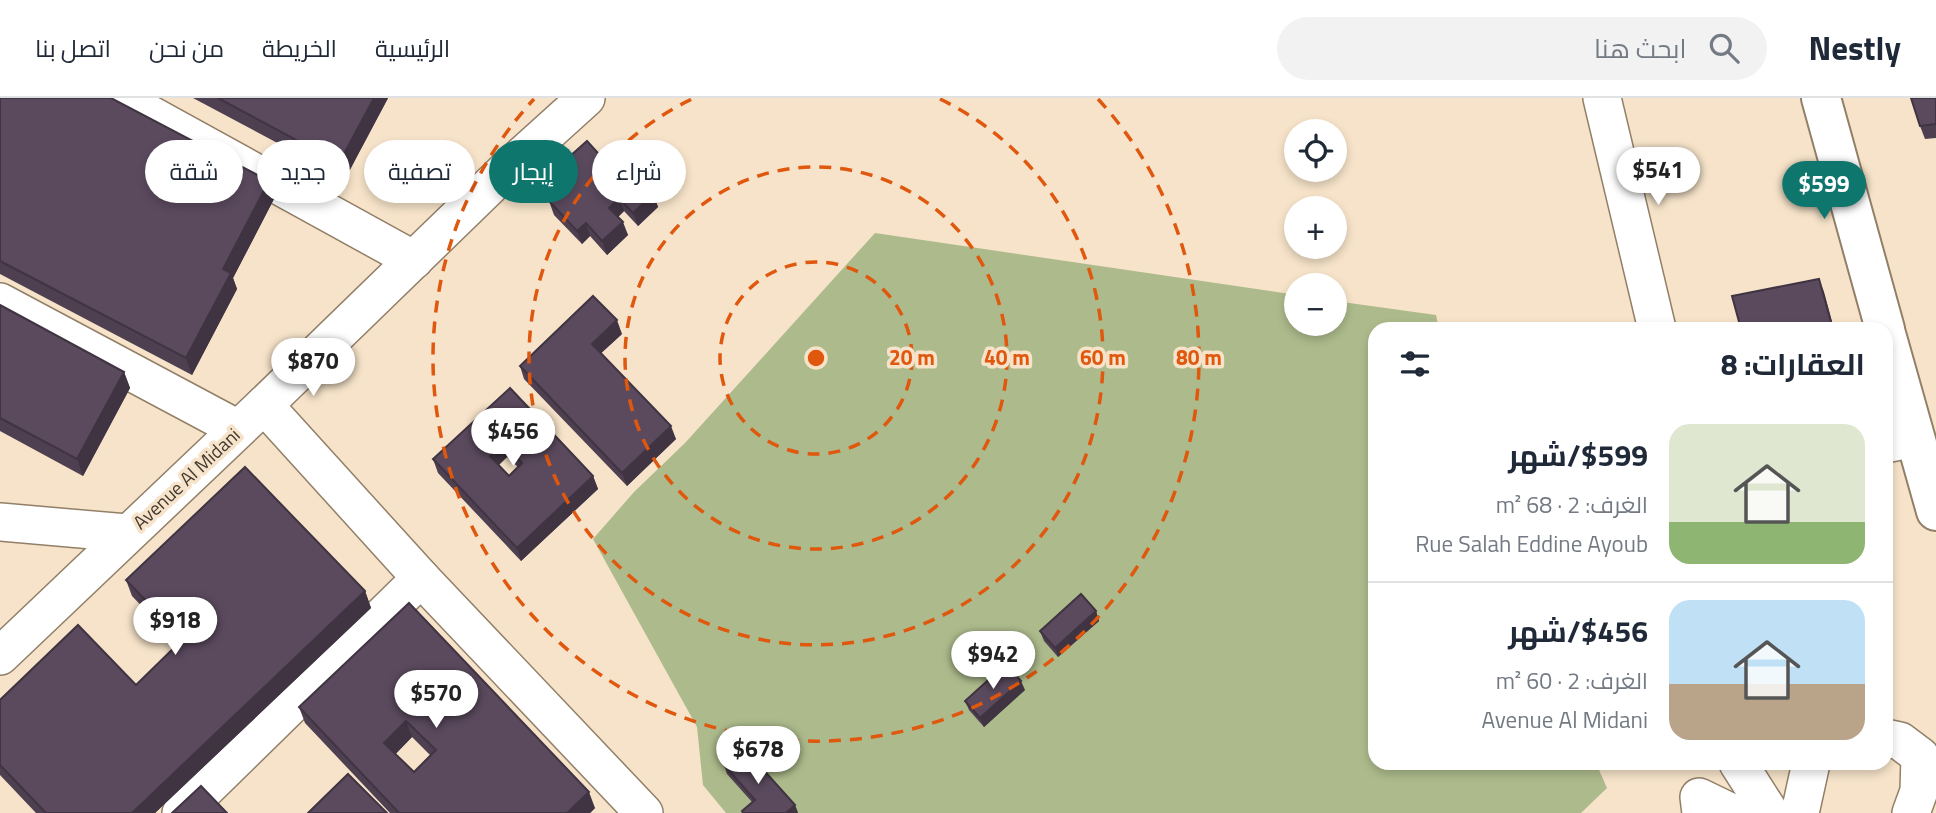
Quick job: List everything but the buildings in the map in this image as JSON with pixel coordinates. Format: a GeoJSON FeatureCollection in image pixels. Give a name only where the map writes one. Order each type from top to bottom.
{"type":"FeatureCollection","features":[{"type":"Feature","properties":{"kind":"street"},"geometry":{"type":"LineString","coordinates":[[120,98],[414,260]]}},
{"type":"Feature","properties":{"kind":"street","name":"Avenue Al Midani"},"geometry":{"type":"LineString","coordinates":[[0,656],[502,174],[586,98]]}},
{"type":"Feature","properties":{"kind":"street"},"geometry":{"type":"LineString","coordinates":[[1602,98],[1655,322]]}},
{"type":"Feature","properties":{"kind":"street"},"geometry":{"type":"LineString","coordinates":[[1821,98],[1883,322]]}},
{"type":"Feature","properties":{"kind":"street"},"geometry":{"type":"LineString","coordinates":[[0,302],[251,417],[421,578],[629,808]]}},
{"type":"Feature","properties":{"kind":"street"},"geometry":{"type":"LineString","coordinates":[[1893,384],[1901,441],[1936,511]]}},
{"type":"Feature","properties":{"kind":"street"},"geometry":{"type":"LineString","coordinates":[[0,522],[127,533]]}},
{"type":"Feature","properties":{"kind":"street"},"geometry":{"type":"LineString","coordinates":[[181,813],[421,578]]}},
{"type":"Feature","properties":{"kind":"street"},"geometry":{"type":"LineString","coordinates":[[1893,740],[1900,741],[1920,756],[1919,791],[1911,813]]}},
{"type":"Feature","properties":{"kind":"street"},"geometry":{"type":"LineString","coordinates":[[1712,770],[1700,805],[1732,813]]}},
{"type":"Feature","properties":{"kind":"street"},"geometry":{"type":"LineString","coordinates":[[1744,770],[1783,812],[1807,770]]}},
{"type":"Feature","properties":{"kind":"green space"},"geometry":{"type":"Polygon","coordinates":[[[875,233],[1284,293],[1284,336],[1347,336],[1347,303],[1436,315],[1438,322],[1368,322],[1368,770],[1599,770],[1607,788],[1581,813],[726,813],[703,785],[697,727],[593,539],[634,492],[685,443],[875,233]]]}}]}
